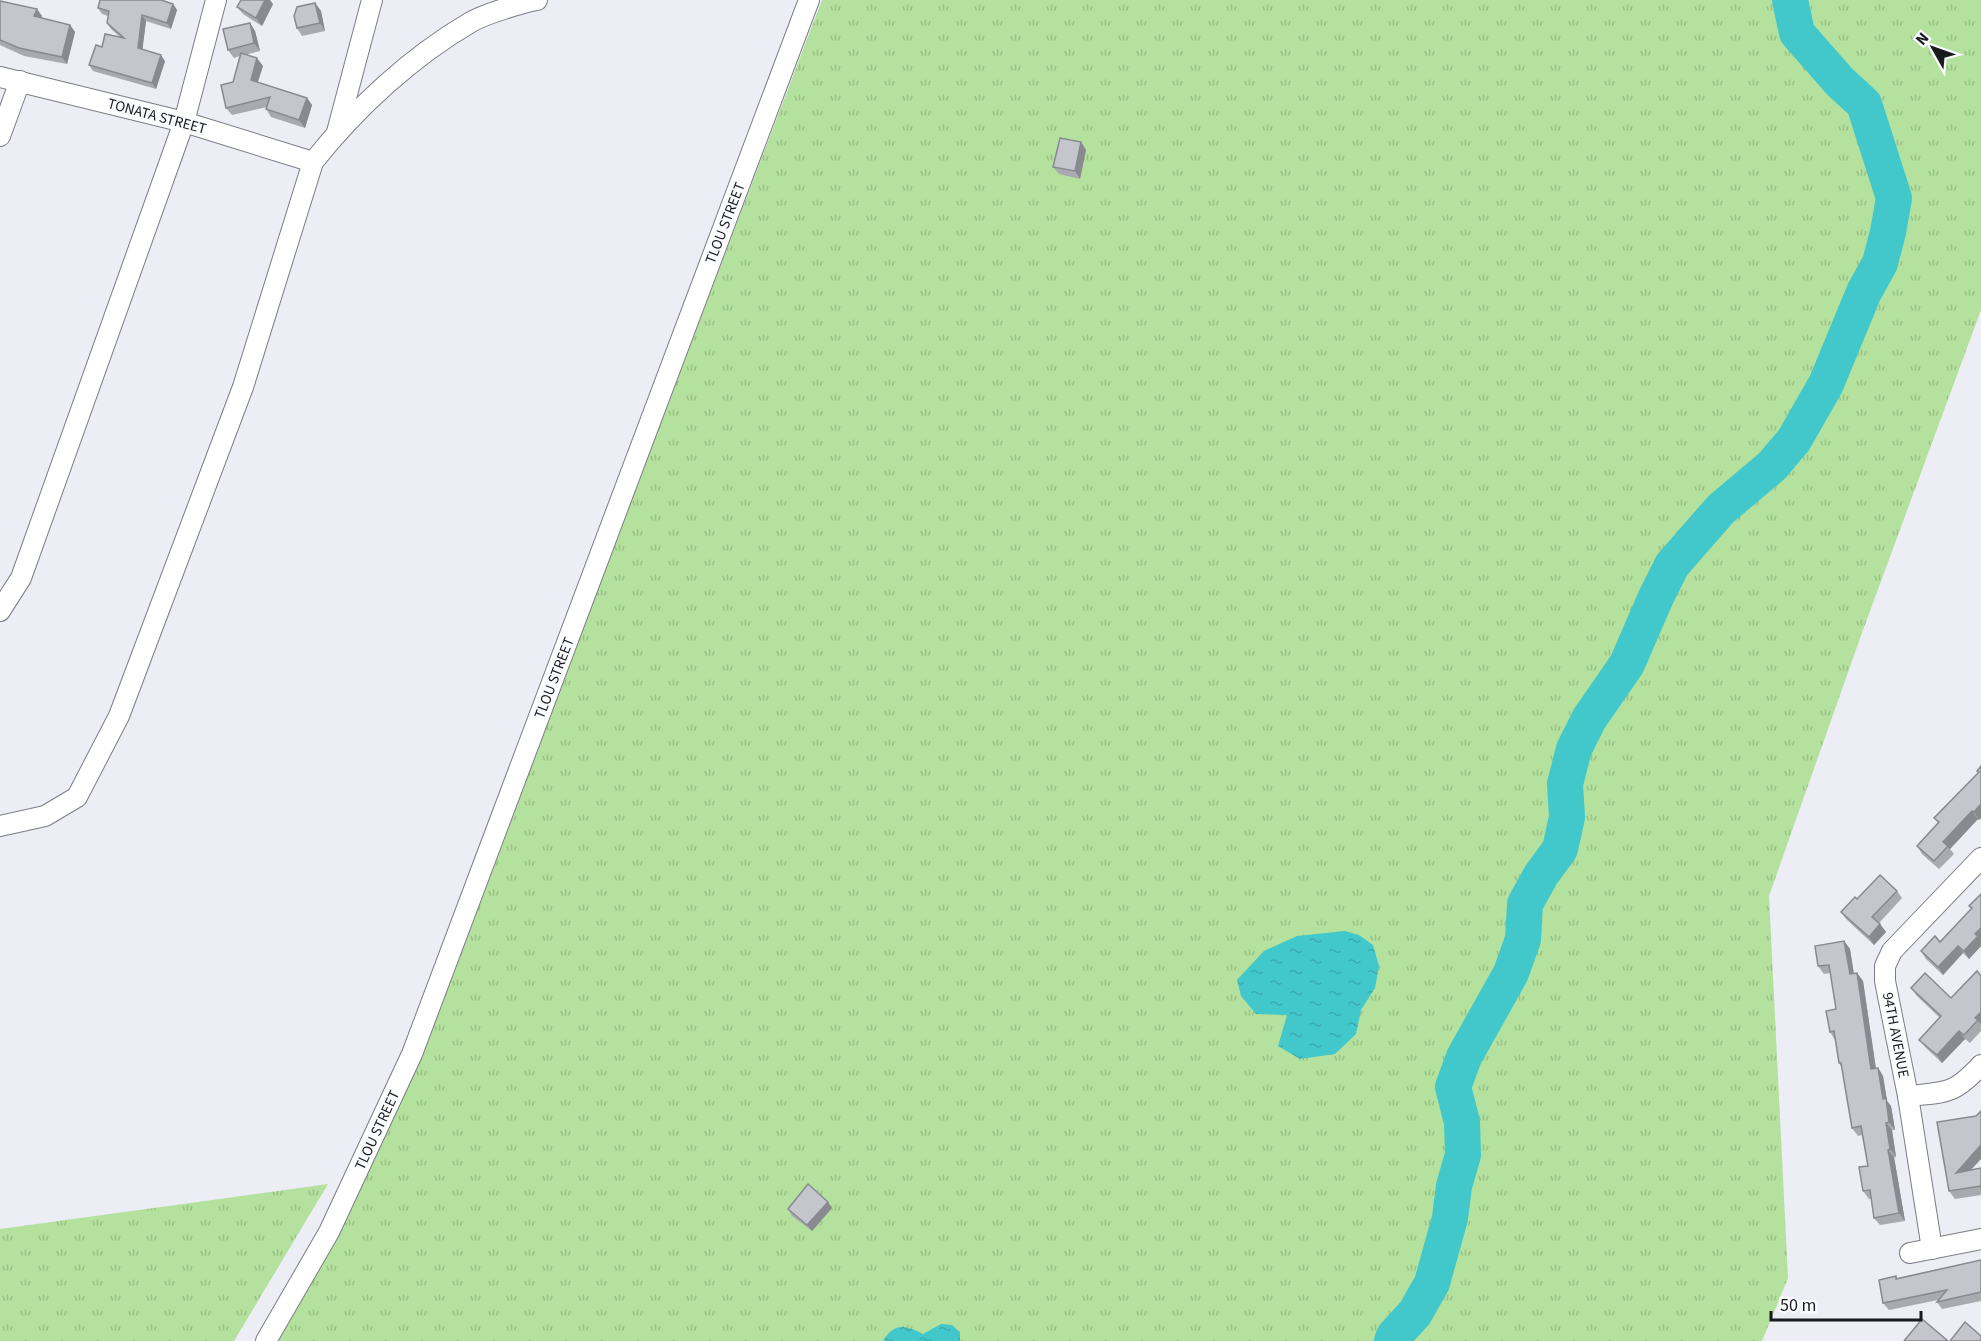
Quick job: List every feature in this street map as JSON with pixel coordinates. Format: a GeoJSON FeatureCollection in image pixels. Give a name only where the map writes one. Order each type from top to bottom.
{"type":"FeatureCollection","features":[{"type":"Feature","properties":{"kind":"street"},"geometry":{"type":"LineString","coordinates":[[0,611],[21,578],[184,122],[216,0]]}},
{"type":"Feature","properties":{"kind":"street"},"geometry":{"type":"LineString","coordinates":[[337,132],[372,0]]}},
{"type":"Feature","properties":{"kind":"street"},"geometry":{"type":"LineString","coordinates":[[0,826],[45,816],[77,797],[119,716],[243,387],[313,162],[337,132],[420,56],[474,20],[534,0]]}},
{"type":"Feature","properties":{"kind":"street","name":"TLOU STREET"},"geometry":{"type":"LineString","coordinates":[[266,1341],[329,1232],[412,1054],[809,0]]}},
{"type":"Feature","properties":{"kind":"street","name":"TONATA STREET"},"geometry":{"type":"LineString","coordinates":[[0,76],[184,122],[313,162]]}},
{"type":"Feature","properties":{"kind":"street"},"geometry":{"type":"LineString","coordinates":[[0,136],[20,81]]}},
{"type":"Feature","properties":{"kind":"street","name":"94TH AVENUE"},"geometry":{"type":"LineString","coordinates":[[1932,1248],[1908,1096],[1885,981],[1885,966],[1892,951],[1981,858]]}},
{"type":"Feature","properties":{"kind":"street"},"geometry":{"type":"LineString","coordinates":[[1908,1096],[1947,1092],[1963,1084],[1981,1065]]}},
{"type":"Feature","properties":{"kind":"street"},"geometry":{"type":"LineString","coordinates":[[1910,1253],[1981,1239]]}},
{"type":"Feature","properties":{"kind":"green space"},"geometry":{"type":"Polygon","coordinates":[[[822,0],[1981,0],[1981,310],[1863,630],[1769,896],[1788,1278],[1762,1341],[271,1341],[416,1064],[822,0]]]}},
{"type":"Feature","properties":{"kind":"green space"},"geometry":{"type":"Polygon","coordinates":[[[328,1184],[234,1341],[0,1341],[0,1229],[328,1184]]]}},
{"type":"Feature","properties":{"kind":"water"},"geometry":{"type":"Polygon","coordinates":[[[1345,931],[1359,935],[1373,945],[1379,966],[1375,988],[1361,1010],[1356,1034],[1335,1054],[1300,1059],[1278,1046],[1287,1015],[1256,1014],[1241,996],[1237,980],[1264,951],[1297,936],[1345,931]]]}},
{"type":"Feature","properties":{"kind":"water"},"geometry":{"type":"Polygon","coordinates":[[[941,1324],[952,1325],[960,1332],[960,1341],[883,1341],[896,1328],[906,1327],[923,1334],[941,1324]]]}},
{"type":"Feature","properties":{"kind":"building"},"geometry":{"type":"Polygon","coordinates":[[[100,0],[161,0],[173,4],[167,23],[142,15],[138,48],[161,55],[152,83],[89,65],[96,45],[102,47],[105,34],[124,38],[107,23],[109,11],[98,8],[100,0]]]}},
{"type":"Feature","properties":{"kind":"building"},"geometry":{"type":"Polygon","coordinates":[[[241,0],[265,0],[256,18],[237,7],[241,0]]]}},
{"type":"Feature","properties":{"kind":"building"},"geometry":{"type":"Polygon","coordinates":[[[0,1],[37,9],[34,16],[70,25],[62,57],[19,48],[0,40],[0,1]]]}},
{"type":"Feature","properties":{"kind":"building"},"geometry":{"type":"Polygon","coordinates":[[[315,3],[320,23],[297,28],[294,16],[297,7],[315,3]]]}},
{"type":"Feature","properties":{"kind":"building"},"geometry":{"type":"Polygon","coordinates":[[[250,23],[254,43],[228,50],[223,29],[250,23]]]}},
{"type":"Feature","properties":{"kind":"building"},"geometry":{"type":"Polygon","coordinates":[[[241,53],[257,58],[251,80],[307,98],[299,120],[266,109],[270,97],[226,108],[221,85],[233,82],[241,53]]]}},
{"type":"Feature","properties":{"kind":"building"},"geometry":{"type":"Polygon","coordinates":[[[1060,138],[1081,142],[1075,171],[1053,167],[1060,138]]]}},
{"type":"Feature","properties":{"kind":"building"},"geometry":{"type":"Polygon","coordinates":[[[1981,766],[1981,804],[1943,842],[1948,846],[1934,861],[1917,846],[1939,822],[1934,818],[1979,772],[1977,771],[1981,766]]]}},
{"type":"Feature","properties":{"kind":"building"},"geometry":{"type":"Polygon","coordinates":[[[1880,875],[1897,891],[1872,917],[1880,924],[1869,937],[1841,912],[1880,875]]]}},
{"type":"Feature","properties":{"kind":"building"},"geometry":{"type":"Polygon","coordinates":[[[1981,894],[1981,928],[1975,934],[1978,936],[1964,951],[1958,946],[1938,967],[1921,951],[1935,936],[1940,942],[1972,908],[1969,906],[1981,894]]]}},
{"type":"Feature","properties":{"kind":"building"},"geometry":{"type":"Polygon","coordinates":[[[1844,941],[1850,974],[1857,973],[1871,1069],[1878,1068],[1883,1099],[1886,1098],[1889,1122],[1886,1123],[1890,1149],[1888,1150],[1899,1213],[1874,1218],[1870,1190],[1863,1191],[1859,1167],[1868,1166],[1861,1126],[1852,1128],[1834,1031],[1830,1032],[1826,1011],[1836,1009],[1829,965],[1818,966],[1815,946],[1844,941]]]}},
{"type":"Feature","properties":{"kind":"building"},"geometry":{"type":"Polygon","coordinates":[[[1977,971],[1981,976],[1981,1012],[1975,1018],[1978,1020],[1964,1035],[1959,1031],[1937,1055],[1919,1040],[1941,1016],[1911,988],[1925,973],[1951,998],[1977,971]]]}},
{"type":"Feature","properties":{"kind":"building"},"geometry":{"type":"Polygon","coordinates":[[[1981,1111],[1981,1145],[1956,1173],[1981,1168],[1981,1186],[1949,1191],[1937,1122],[1976,1116],[1981,1111]]]}},
{"type":"Feature","properties":{"kind":"building"},"geometry":{"type":"Polygon","coordinates":[[[808,1184],[828,1202],[807,1225],[788,1209],[808,1184]]]}},
{"type":"Feature","properties":{"kind":"building"},"geometry":{"type":"Polygon","coordinates":[[[1981,1260],[1981,1292],[1937,1302],[1947,1290],[1883,1303],[1879,1280],[1896,1276],[1896,1279],[1981,1260]]]}},
{"type":"Feature","properties":{"kind":"building"},"geometry":{"type":"Polygon","coordinates":[[[1922,1319],[1948,1341],[1904,1341],[1922,1319]]]}},
{"type":"Feature","properties":{"kind":"building"},"geometry":{"type":"Polygon","coordinates":[[[1965,1322],[1981,1336],[1981,1341],[1950,1341],[1965,1322]]]}},
{"type":"Feature","properties":{"kind":"waterway"},"geometry":{"type":"LineString","coordinates":[[1392,1341],[1415,1313],[1432,1283],[1450,1218],[1454,1186],[1463,1155],[1462,1122],[1453,1087],[1464,1057],[1511,973],[1523,939],[1525,904],[1541,875],[1560,849],[1567,817],[1565,784],[1574,749],[1589,719],[1627,664],[1672,565],[1721,509],[1772,466],[1794,440],[1826,384],[1864,292],[1880,263],[1894,198],[1864,104],[1840,82],[1797,33],[1790,0]]}}]}
